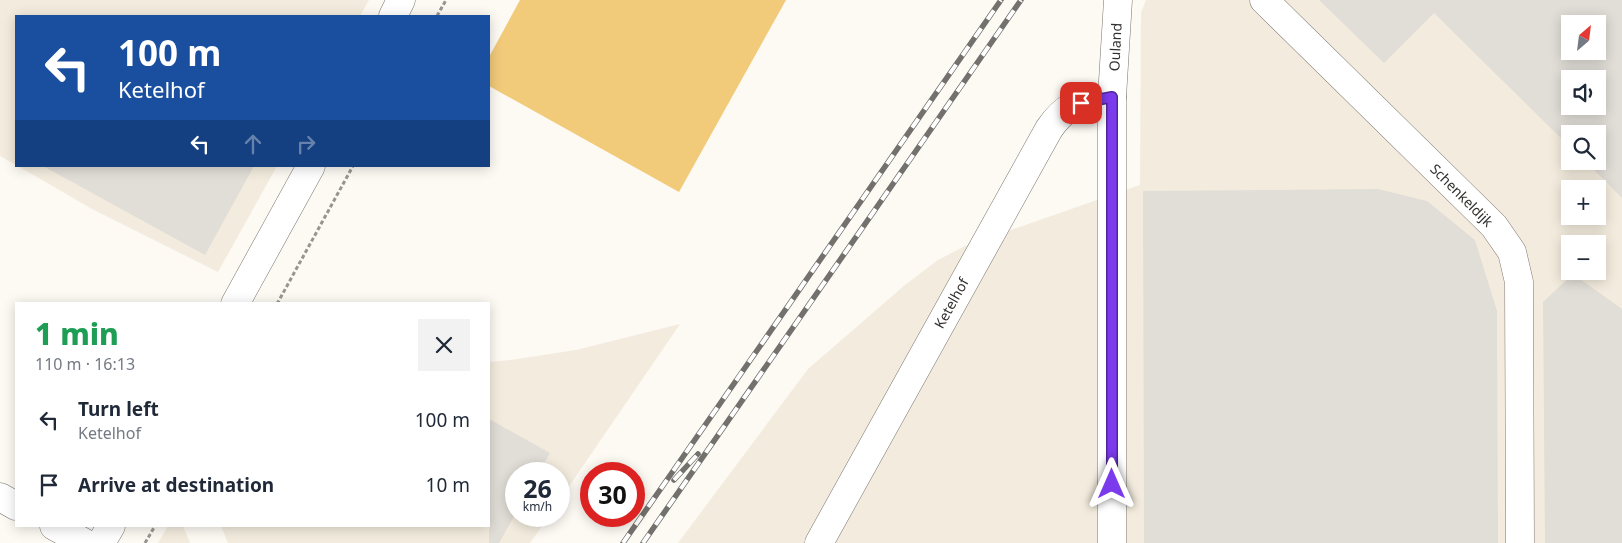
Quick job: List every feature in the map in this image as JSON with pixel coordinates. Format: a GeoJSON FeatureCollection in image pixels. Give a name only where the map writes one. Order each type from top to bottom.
{"type":"FeatureCollection","features":[{"type":"Feature","properties":{"kind":"street"},"geometry":{"type":"LineString","coordinates":[[394,15],[402,0]]}},
{"type":"Feature","properties":{"kind":"street","name":"Ouland"},"geometry":{"type":"LineString","coordinates":[[1112,543],[1112,97],[1118,0]]}},
{"type":"Feature","properties":{"kind":"street","name":"Schenkeldijk"},"geometry":{"type":"LineString","coordinates":[[1264,0],[1494,226],[1512,252],[1519,282],[1520,543]]}},
{"type":"Feature","properties":{"kind":"street","name":"Ketelhof"},"geometry":{"type":"LineString","coordinates":[[819,543],[1049,129],[1058,116],[1066,109],[1081,103],[1112,97]]}},
{"type":"Feature","properties":{"kind":"street"},"geometry":{"type":"LineString","coordinates":[[236,302],[310,167]]}},
{"type":"Feature","properties":{"kind":"street"},"geometry":{"type":"LineString","coordinates":[[0,497],[15,505]]}},
{"type":"Feature","properties":{"kind":"street"},"geometry":{"type":"LineString","coordinates":[[56,527],[84,543]]}},
{"type":"Feature","properties":{"kind":"street"},"geometry":{"type":"LineString","coordinates":[[101,543],[110,527]]}},
{"type":"Feature","properties":{"kind":"path"},"geometry":{"type":"LineString","coordinates":[[438,15],[446,0]]}},
{"type":"Feature","properties":{"kind":"path"},"geometry":{"type":"LineString","coordinates":[[279,302],[352,167]]}},
{"type":"Feature","properties":{"kind":"path"},"geometry":{"type":"LineString","coordinates":[[146,543],[154,527]]}},
{"type":"Feature","properties":{"kind":"shaded area"},"geometry":{"type":"Polygon","coordinates":[[[0,0],[369,0],[361,15],[15,15],[15,164],[0,156],[0,0]]]}},
{"type":"Feature","properties":{"kind":"shaded area"},"geometry":{"type":"Polygon","coordinates":[[[520,0],[786,0],[679,192],[490,87],[490,55],[520,0]]]}},
{"type":"Feature","properties":{"kind":"shaded area"},"geometry":{"type":"Polygon","coordinates":[[[1146,0],[1622,0],[1622,543],[678,543],[808,369],[905,285],[938,260],[965,246],[1140,185],[1141,13],[1146,0]]]}},
{"type":"Feature","properties":{"kind":"shaded area"},"geometry":{"type":"Polygon","coordinates":[[[20,167],[276,167],[218,272],[92,209],[20,167]]]}},
{"type":"Feature","properties":{"kind":"shaded area"},"geometry":{"type":"Polygon","coordinates":[[[680,324],[586,462],[580,462],[580,470],[570,485],[570,462],[505,462],[505,527],[541,527],[530,543],[228,543],[221,527],[490,527],[490,362],[576,350],[680,324]]]}},
{"type":"Feature","properties":{"kind":"shaded area"},"geometry":{"type":"Polygon","coordinates":[[[167,527],[183,527],[190,543],[158,543],[167,527]]]}},
{"type":"Feature","properties":{"kind":"building"},"geometry":{"type":"Polygon","coordinates":[[[1319,0],[1622,0],[1622,198],[1594,170],[1606,170],[1606,125],[1561,125],[1561,138],[1434,13],[1384,63],[1319,0]]]}},
{"type":"Feature","properties":{"kind":"building"},"geometry":{"type":"Polygon","coordinates":[[[45,167],[253,167],[205,255],[45,167]]]}},
{"type":"Feature","properties":{"kind":"building"},"geometry":{"type":"Polygon","coordinates":[[[1378,189],[1427,201],[1475,240],[1497,311],[1498,543],[1144,543],[1143,191],[1378,189]]]}},
{"type":"Feature","properties":{"kind":"building"},"geometry":{"type":"Polygon","coordinates":[[[1567,280],[1581,280],[1622,309],[1622,543],[1545,543],[1543,302],[1567,280]]]}},
{"type":"Feature","properties":{"kind":"building"},"geometry":{"type":"Polygon","coordinates":[[[490,420],[550,453],[545,462],[505,462],[505,527],[508,527],[499,543],[489,543],[490,420]]]}},
{"type":"Feature","properties":{"kind":"railway"},"geometry":{"type":"LineString","coordinates":[[623,543],[1001,0]]}},
{"type":"Feature","properties":{"kind":"railway"},"geometry":{"type":"LineString","coordinates":[[643,543],[1021,0]]}},
{"type":"Feature","properties":{"kind":"railway"},"geometry":{"type":"LineString","coordinates":[[674,480],[698,454]]}},
{"type":"Feature","properties":{"kind":"route"},"geometry":{"type":"LineString","coordinates":[[1081,103],[1112,97],[1112,484]]}}]}
